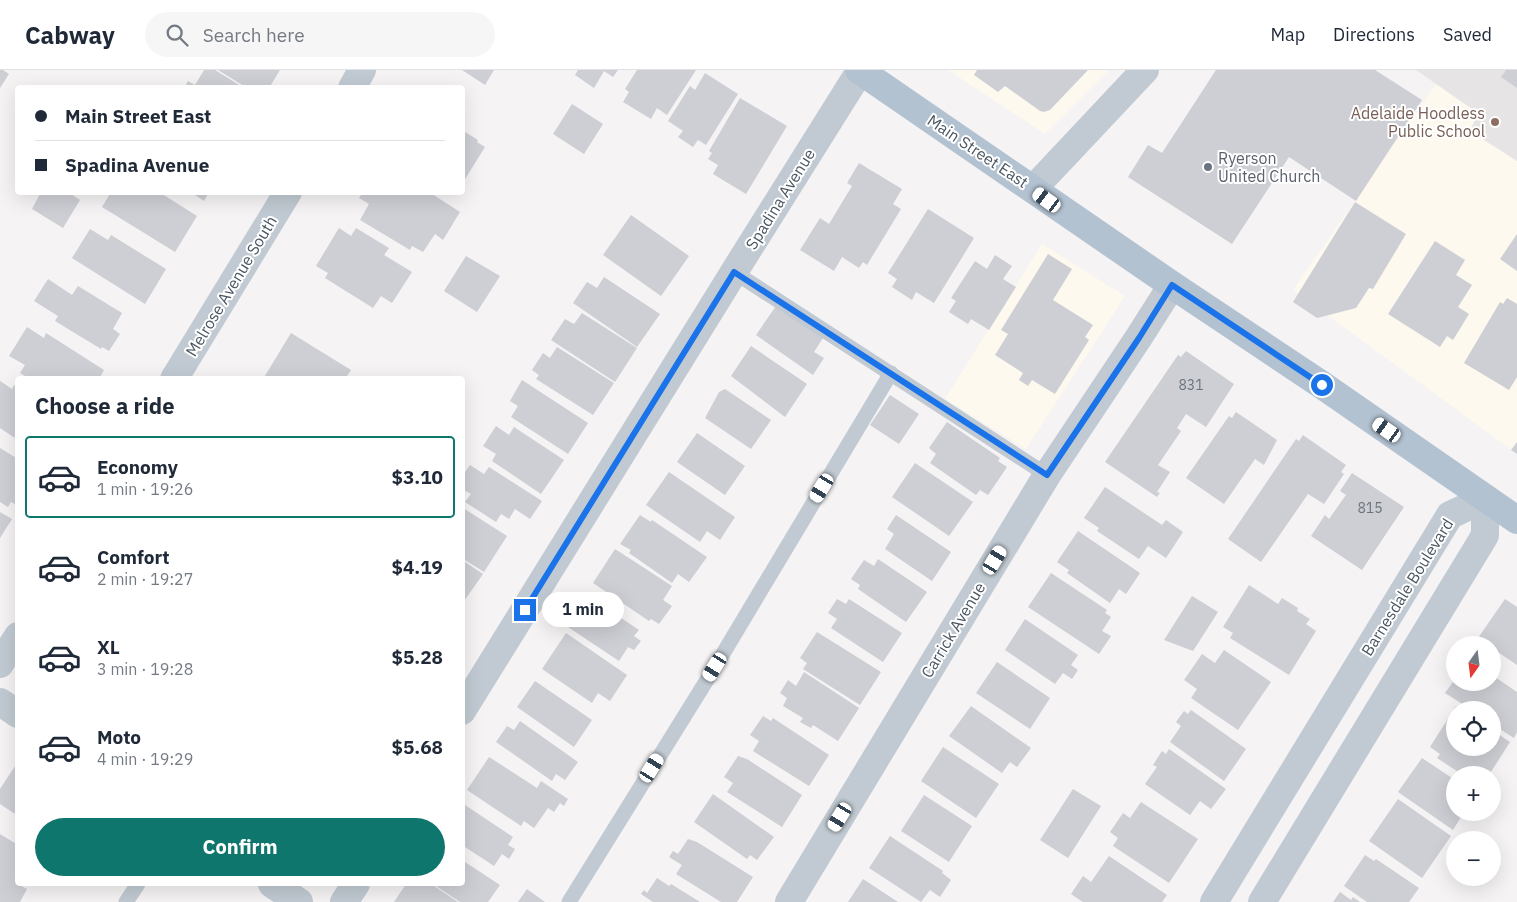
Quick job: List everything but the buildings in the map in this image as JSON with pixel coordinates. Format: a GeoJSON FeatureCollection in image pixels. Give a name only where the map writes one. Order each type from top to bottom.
{"type":"FeatureCollection","features":[{"type":"Feature","properties":{"kind":"main road","name":"Main Street East"},"geometry":{"type":"LineString","coordinates":[[860,70],[1517,520]]}},
{"type":"Feature","properties":{"kind":"street"},"geometry":{"type":"LineString","coordinates":[[354,85],[362,70]]}},
{"type":"Feature","properties":{"kind":"street","name":"Spadina Avenue"},"geometry":{"type":"LineString","coordinates":[[465,706],[860,70]]}},
{"type":"Feature","properties":{"kind":"street"},"geometry":{"type":"LineString","coordinates":[[1033,189],[1145,70]]}},
{"type":"Feature","properties":{"kind":"street","name":"Melrose Avenue South"},"geometry":{"type":"LineString","coordinates":[[176,376],[286,195]]}},
{"type":"Feature","properties":{"kind":"street","name":"Carrick Avenue"},"geometry":{"type":"LineString","coordinates":[[789,902],[1047,475],[1139,338],[1172,285]]}},
{"type":"Feature","properties":{"kind":"street"},"geometry":{"type":"LineString","coordinates":[[1233,871],[1266,896],[1485,535],[1485,499]]}},
{"type":"Feature","properties":{"kind":"street","name":"Barnesdale Boulevard"},"geometry":{"type":"LineString","coordinates":[[1214,902],[1450,515],[1485,499]]}},
{"type":"Feature","properties":{"kind":"street"},"geometry":{"type":"LineString","coordinates":[[0,664],[15,641]]}},
{"type":"Feature","properties":{"kind":"street"},"geometry":{"type":"LineString","coordinates":[[1351,678],[1386,697]]}},
{"type":"Feature","properties":{"kind":"street"},"geometry":{"type":"LineString","coordinates":[[0,702],[15,712]]}},
{"type":"Feature","properties":{"kind":"street"},"geometry":{"type":"LineString","coordinates":[[1260,827],[1296,847]]}},
{"type":"Feature","properties":{"kind":"street"},"geometry":{"type":"LineString","coordinates":[[275,886],[299,902]]}},
{"type":"Feature","properties":{"kind":"street"},"geometry":{"type":"LineString","coordinates":[[344,902],[355,886]]}},
{"type":"Feature","properties":{"kind":"lane"},"geometry":{"type":"LineString","coordinates":[[734,272],[1047,475]]}},
{"type":"Feature","properties":{"kind":"lane"},"geometry":{"type":"LineString","coordinates":[[569,902],[715,667],[891,373]]}},
{"type":"Feature","properties":{"kind":"lane"},"geometry":{"type":"LineString","coordinates":[[126,902],[137,886]]}},
{"type":"Feature","properties":{"kind":"shaded area"},"geometry":{"type":"Polygon","coordinates":[[[948,70],[1109,70],[1045,134],[948,70]]]}},
{"type":"Feature","properties":{"kind":"shaded area","name":"Adelaide Hoodless Public School"},"geometry":{"type":"Polygon","coordinates":[[[1416,70],[1517,70],[1517,161],[1470,131],[1478,113],[1416,70]]]}},
{"type":"Feature","properties":{"kind":"shaded area"},"geometry":{"type":"Polygon","coordinates":[[[1436,84],[1478,113],[1470,131],[1517,161],[1517,454],[1293,290],[1436,84]]]}},
{"type":"Feature","properties":{"kind":"shaded area"},"geometry":{"type":"Polygon","coordinates":[[[1042,244],[1125,296],[1026,449],[945,399],[1042,244]]]}},
{"type":"Feature","properties":{"kind":"place","name":"Adelaide Hoodless Public School"},"geometry":{"type":"Point","coordinates":[1495,122]}},
{"type":"Feature","properties":{"kind":"place","name":"Ryerson United Church"},"geometry":{"type":"Point","coordinates":[1208,167]}},
{"type":"Feature","properties":{"kind":"route"},"geometry":{"type":"LineString","coordinates":[[525,610],[734,272],[1047,475],[1139,338],[1172,285],[1322,385]]}}]}
